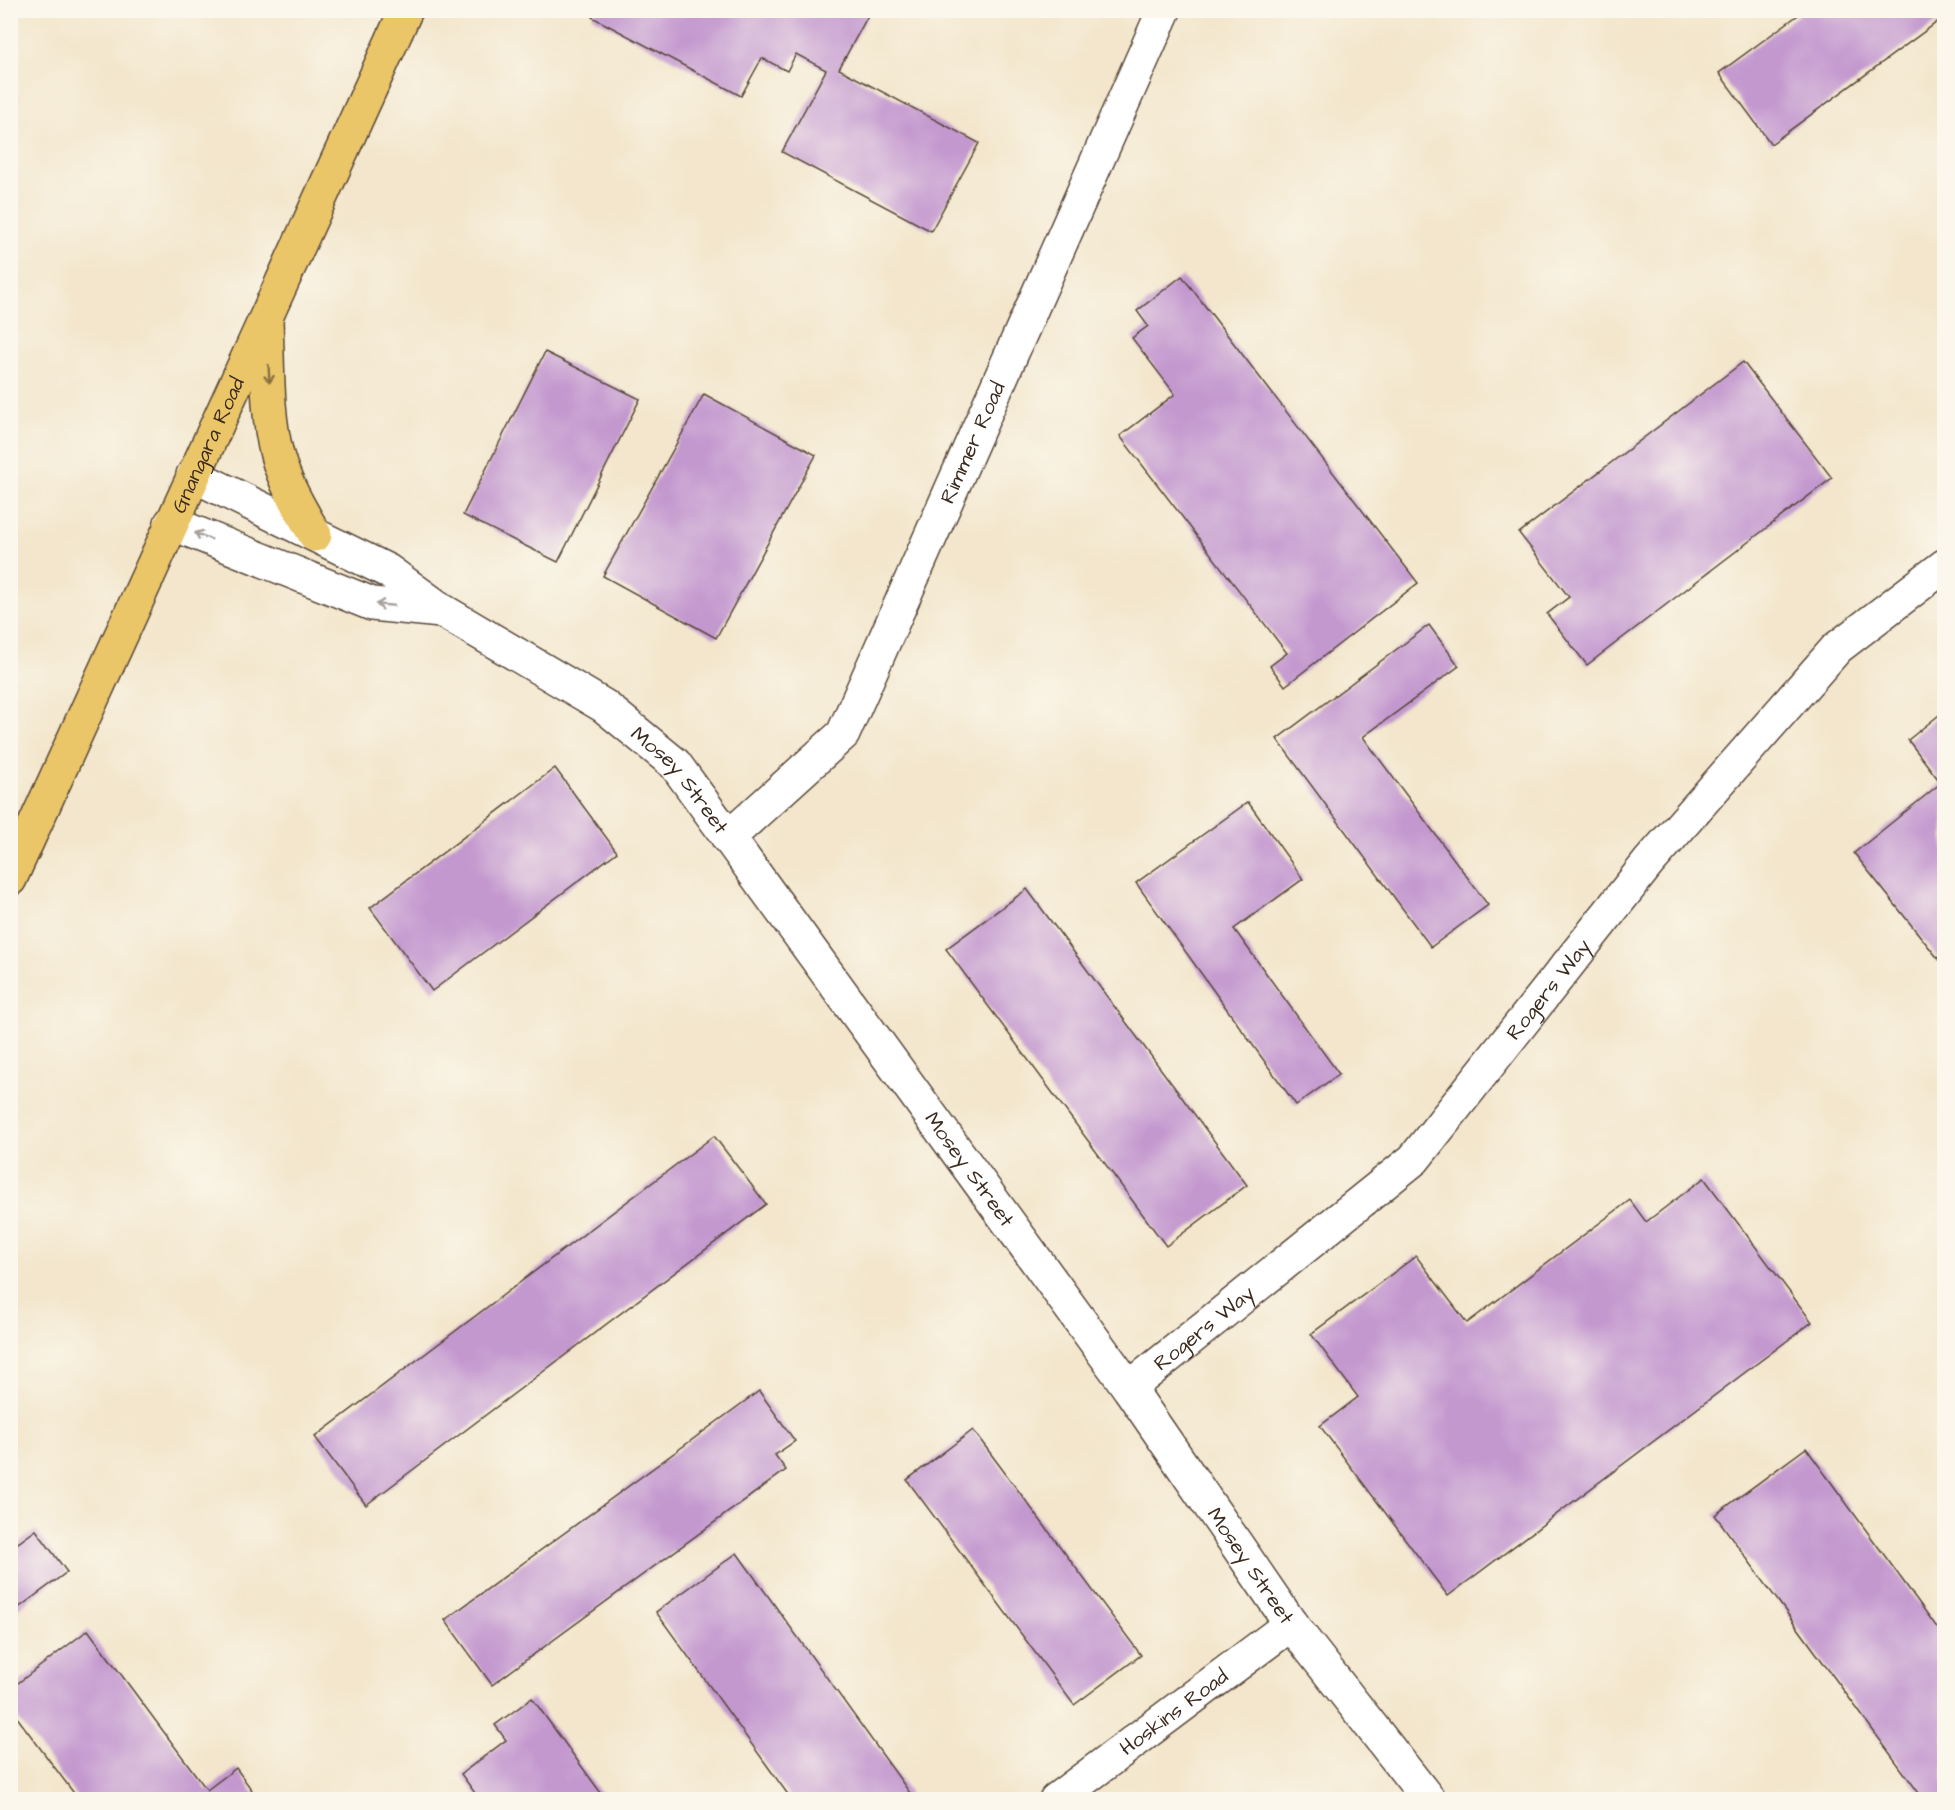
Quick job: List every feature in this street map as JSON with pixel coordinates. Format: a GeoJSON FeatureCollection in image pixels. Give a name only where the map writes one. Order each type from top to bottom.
{"type":"FeatureCollection","features":[{"type":"Feature","properties":{"kind":"main road","name":"Gnangara Road"},"geometry":{"type":"LineString","coordinates":[[10,879],[405,10]]}},
{"type":"Feature","properties":{"kind":"main road"},"geometry":{"type":"LineString","coordinates":[[266,316],[271,413],[276,454],[287,486],[315,535]]}},
{"type":"Feature","properties":{"kind":"street","name":"Rimmer Road"},"geometry":{"type":"LineString","coordinates":[[728,838],[843,734],[1164,10]]}},
{"type":"Feature","properties":{"kind":"street","name":"Mosey Street"},"geometry":{"type":"LineString","coordinates":[[193,475],[388,571],[443,611],[604,706],[675,764],[1129,1388],[1291,1624],[1429,1800]]}},
{"type":"Feature","properties":{"kind":"street","name":"Mosey Street"},"geometry":{"type":"LineString","coordinates":[[171,523],[372,604],[443,611]]}},
{"type":"Feature","properties":{"kind":"street","name":"Rogers Way"},"geometry":{"type":"LineString","coordinates":[[1129,1388],[1414,1159],[1649,862],[1837,648],[1944,566]]}},
{"type":"Feature","properties":{"kind":"street","name":"Hoskins Road"},"geometry":{"type":"LineString","coordinates":[[1056,1800],[1291,1624]]}},
{"type":"Feature","properties":{"kind":"building"},"geometry":{"type":"Polygon","coordinates":[[[596,10],[871,10],[839,69],[979,143],[931,231],[782,152],[826,70],[796,54],[787,71],[762,58],[741,96],[592,17],[596,10]]]}},
{"type":"Feature","properties":{"kind":"building"},"geometry":{"type":"Polygon","coordinates":[[[1805,10],[1944,10],[1944,17],[1771,144],[1719,73],[1805,10]]]}},
{"type":"Feature","properties":{"kind":"building"},"geometry":{"type":"Polygon","coordinates":[[[1182,276],[1418,583],[1285,686],[1270,666],[1287,653],[1120,436],[1175,394],[1132,338],[1148,326],[1137,311],[1182,276]]]}},
{"type":"Feature","properties":{"kind":"building"},"geometry":{"type":"Polygon","coordinates":[[[545,352],[640,399],[558,562],[463,515],[545,352]]]}},
{"type":"Feature","properties":{"kind":"building"},"geometry":{"type":"Polygon","coordinates":[[[1743,362],[1832,478],[1587,665],[1547,614],[1569,597],[1519,533],[1743,362]]]}},
{"type":"Feature","properties":{"kind":"building"},"geometry":{"type":"Polygon","coordinates":[[[704,394],[816,455],[716,638],[603,576],[704,394]]]}},
{"type":"Feature","properties":{"kind":"building"},"geometry":{"type":"Polygon","coordinates":[[[1429,625],[1459,666],[1363,737],[1488,905],[1431,947],[1277,739],[1429,625]]]}},
{"type":"Feature","properties":{"kind":"building"},"geometry":{"type":"Polygon","coordinates":[[[1944,711],[1944,966],[1854,853],[1941,783],[1908,740],[1944,711]]]}},
{"type":"Feature","properties":{"kind":"building"},"geometry":{"type":"Polygon","coordinates":[[[555,768],[617,852],[432,991],[370,908],[555,768]]]}},
{"type":"Feature","properties":{"kind":"building"},"geometry":{"type":"Polygon","coordinates":[[[1248,802],[1303,879],[1234,929],[1339,1074],[1296,1105],[1136,883],[1248,802]]]}},
{"type":"Feature","properties":{"kind":"building"},"geometry":{"type":"Polygon","coordinates":[[[1027,889],[1247,1185],[1166,1246],[946,949],[1027,889]]]}},
{"type":"Feature","properties":{"kind":"building"},"geometry":{"type":"Polygon","coordinates":[[[714,1136],[766,1204],[366,1505],[315,1437],[714,1136]]]}},
{"type":"Feature","properties":{"kind":"building"},"geometry":{"type":"Polygon","coordinates":[[[1704,1178],[1812,1322],[1448,1596],[1320,1426],[1358,1397],[1311,1334],[1416,1256],[1467,1323],[1630,1200],[1646,1222],[1704,1178]]]}},
{"type":"Feature","properties":{"kind":"building"},"geometry":{"type":"Polygon","coordinates":[[[759,1391],[795,1441],[775,1455],[786,1470],[492,1685],[445,1620],[759,1391]]]}},
{"type":"Feature","properties":{"kind":"building"},"geometry":{"type":"Polygon","coordinates":[[[973,1430],[1141,1655],[1074,1705],[907,1480],[973,1430]]]}},
{"type":"Feature","properties":{"kind":"building"},"geometry":{"type":"Polygon","coordinates":[[[1806,1448],[1944,1637],[1944,1800],[1924,1800],[1715,1515],[1806,1448]]]}},
{"type":"Feature","properties":{"kind":"building"},"geometry":{"type":"Polygon","coordinates":[[[36,1530],[67,1572],[10,1614],[10,1549],[36,1530]]]}},
{"type":"Feature","properties":{"kind":"building"},"geometry":{"type":"Polygon","coordinates":[[[737,1553],[910,1793],[901,1800],[792,1800],[656,1612],[737,1553]]]}},
{"type":"Feature","properties":{"kind":"building"},"geometry":{"type":"Polygon","coordinates":[[[88,1630],[207,1790],[236,1768],[259,1800],[79,1800],[10,1708],[10,1689],[88,1630]]]}},
{"type":"Feature","properties":{"kind":"building"},"geometry":{"type":"Polygon","coordinates":[[[532,1698],[606,1800],[480,1800],[461,1774],[506,1740],[495,1725],[532,1698]]]}}]}
